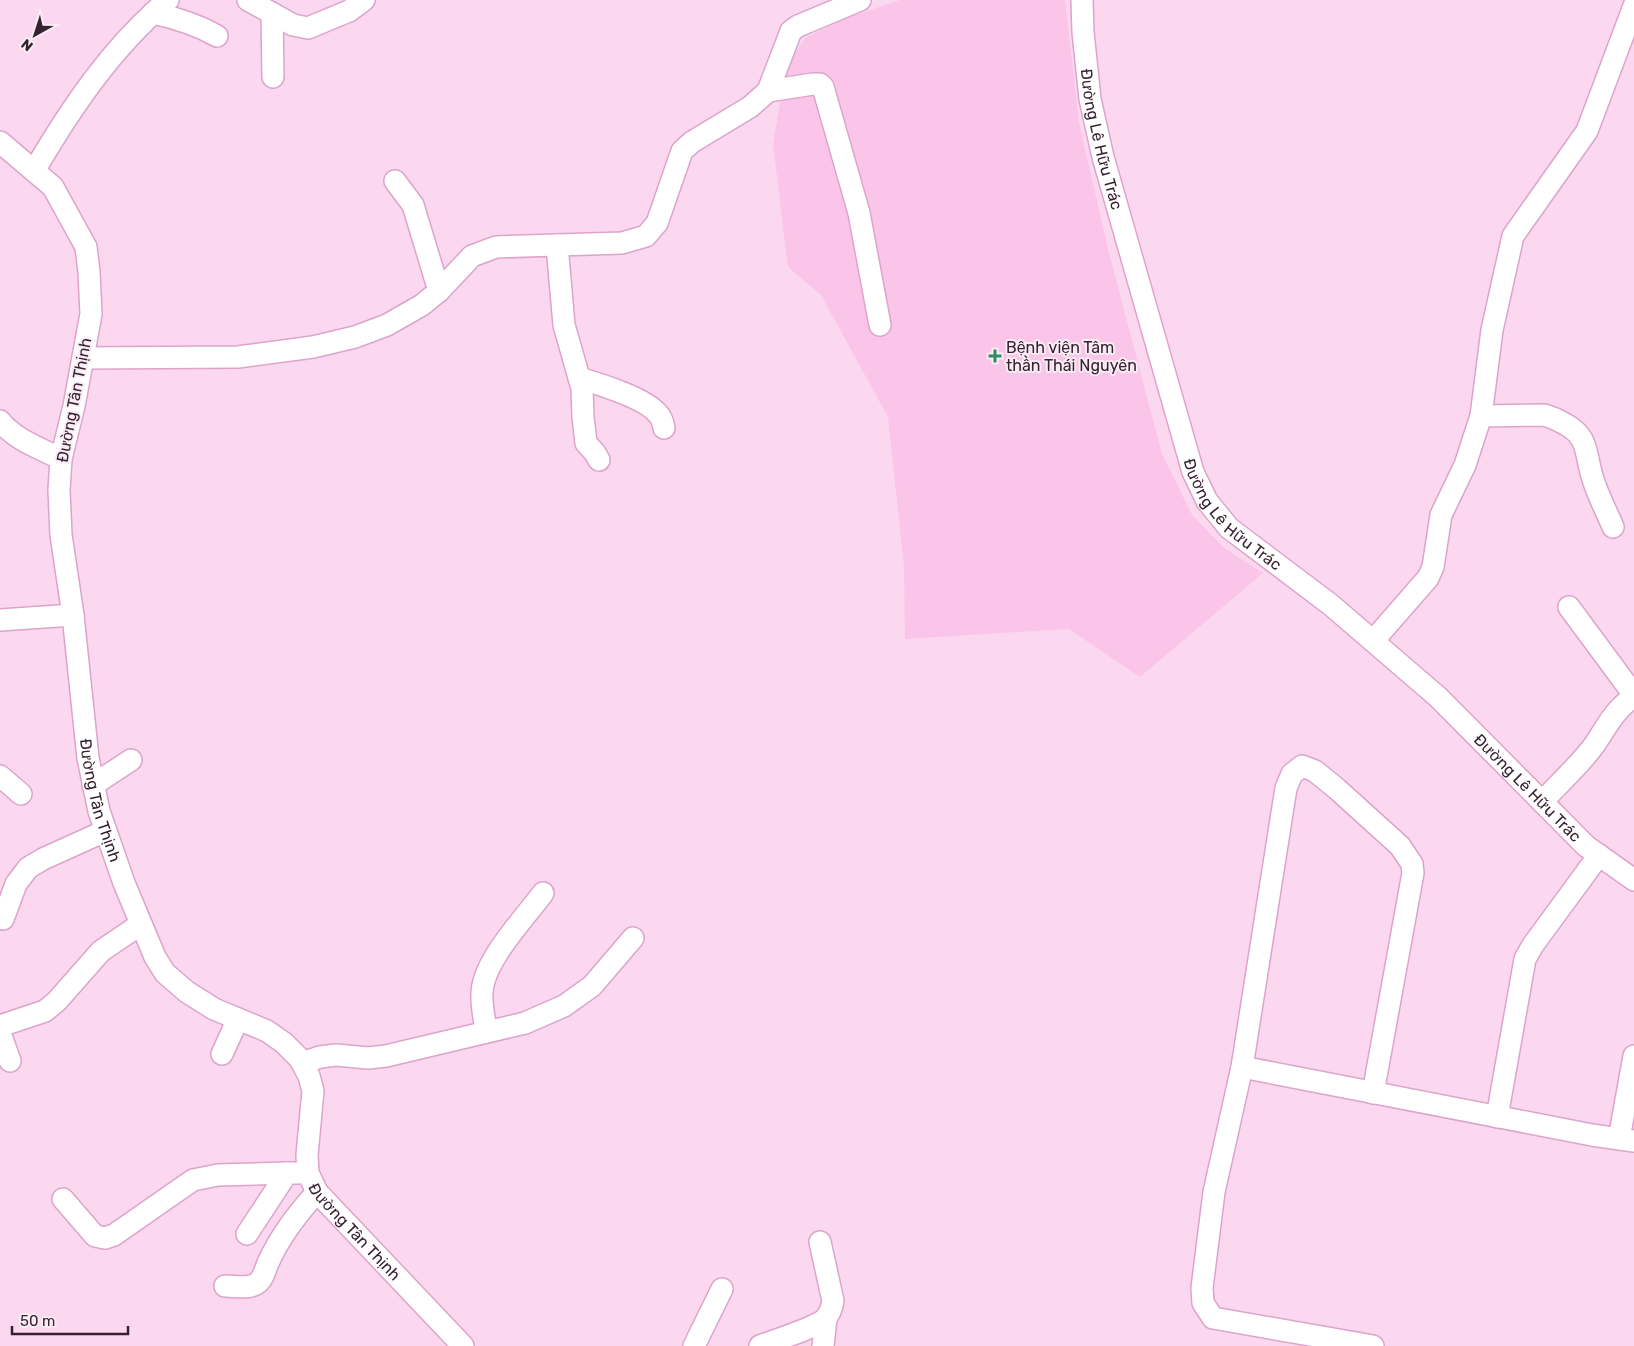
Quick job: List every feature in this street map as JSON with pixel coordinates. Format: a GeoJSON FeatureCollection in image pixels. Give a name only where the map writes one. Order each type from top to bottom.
{"type":"FeatureCollection","features":[{"type":"Feature","properties":{"kind":"street"},"geometry":{"type":"LineString","coordinates":[[248,0],[293,25],[308,28],[349,11],[358,2]]}},
{"type":"Feature","properties":{"kind":"street"},"geometry":{"type":"LineString","coordinates":[[82,358],[238,358],[313,347],[355,337],[387,325],[422,305],[439,292],[472,256],[483,251],[496,247],[622,243],[646,236],[657,223],[682,151],[692,142],[750,107],[768,91],[791,31],[798,26],[860,0]]}},
{"type":"Feature","properties":{"kind":"street","name":"Đường Lê Hữu Trác"},"geometry":{"type":"LineString","coordinates":[[1082,0],[1083,32],[1090,99],[1103,156],[1193,472],[1207,501],[1229,528],[1331,605],[1438,697],[1586,846],[1634,880]]}},
{"type":"Feature","properties":{"kind":"street"},"geometry":{"type":"LineString","coordinates":[[34,171],[62,122],[87,86],[160,6],[217,36]]}},
{"type":"Feature","properties":{"kind":"street"},"geometry":{"type":"LineString","coordinates":[[1373,641],[1428,578],[1433,567],[1442,515],[1465,464],[1481,416],[1492,330],[1513,236],[1587,131],[1634,6]]}},
{"type":"Feature","properties":{"kind":"street"},"geometry":{"type":"LineString","coordinates":[[272,13],[273,77]]}},
{"type":"Feature","properties":{"kind":"street"},"geometry":{"type":"LineString","coordinates":[[768,91],[813,84],[820,84],[823,88],[859,212],[880,325]]}},
{"type":"Feature","properties":{"kind":"street","name":"Đường Tân Thịnh"},"geometry":{"type":"LineString","coordinates":[[0,142],[52,187],[86,247],[91,314],[74,406],[60,459],[61,535],[73,615],[88,758],[99,811],[124,883],[155,957],[165,972],[187,992],[214,1009],[267,1031],[284,1043],[302,1063],[309,1076],[313,1091],[307,1155],[297,1173],[463,1346]]}},
{"type":"Feature","properties":{"kind":"street"},"geometry":{"type":"LineString","coordinates":[[396,181],[413,205],[439,292]]}},
{"type":"Feature","properties":{"kind":"street"},"geometry":{"type":"LineString","coordinates":[[556,245],[564,325],[580,378],[586,443],[599,460]]}},
{"type":"Feature","properties":{"kind":"street"},"geometry":{"type":"LineString","coordinates":[[580,378],[607,387],[652,408],[663,420],[664,428]]}},
{"type":"Feature","properties":{"kind":"street"},"geometry":{"type":"LineString","coordinates":[[1481,416],[1544,415],[1552,417],[1574,429],[1586,446],[1592,477],[1613,527]]}},
{"type":"Feature","properties":{"kind":"street"},"geometry":{"type":"LineString","coordinates":[[0,421],[8,431],[18,438],[60,459]]}},
{"type":"Feature","properties":{"kind":"street"},"geometry":{"type":"LineString","coordinates":[[1542,802],[1595,744],[1607,722],[1634,695],[1569,608]]}},
{"type":"Feature","properties":{"kind":"street"},"geometry":{"type":"LineString","coordinates":[[0,620],[73,615]]}},
{"type":"Feature","properties":{"kind":"street"},"geometry":{"type":"LineString","coordinates":[[94,785],[131,760]]}},
{"type":"Feature","properties":{"kind":"street"},"geometry":{"type":"LineString","coordinates":[[1372,1346],[1213,1318],[1203,1303],[1202,1288],[1214,1192],[1242,1068],[1286,788],[1292,774],[1302,766],[1315,770],[1337,789],[1400,846],[1412,864],[1413,873],[1373,1093]]}},
{"type":"Feature","properties":{"kind":"street"},"geometry":{"type":"LineString","coordinates":[[0,776],[21,794]]}},
{"type":"Feature","properties":{"kind":"street"},"geometry":{"type":"LineString","coordinates":[[3,919],[16,884],[28,868],[43,859],[105,831]]}},
{"type":"Feature","properties":{"kind":"street"},"geometry":{"type":"LineString","coordinates":[[1497,1117],[1525,959],[1533,945],[1599,855]]}},
{"type":"Feature","properties":{"kind":"street"},"geometry":{"type":"LineString","coordinates":[[486,1032],[482,994],[486,974],[499,952],[543,893]]}},
{"type":"Feature","properties":{"kind":"street"},"geometry":{"type":"LineString","coordinates":[[0,1026],[46,1011],[101,952],[141,924]]}},
{"type":"Feature","properties":{"kind":"street"},"geometry":{"type":"LineString","coordinates":[[302,1063],[320,1057],[336,1055],[368,1058],[386,1056],[525,1022],[564,1006],[592,986],[633,938]]}},
{"type":"Feature","properties":{"kind":"street"},"geometry":{"type":"LineString","coordinates":[[222,1054],[238,1019]]}},
{"type":"Feature","properties":{"kind":"street"},"geometry":{"type":"LineString","coordinates":[[0,1034],[10,1061]]}},
{"type":"Feature","properties":{"kind":"street"},"geometry":{"type":"LineString","coordinates":[[1242,1068],[1627,1140],[1634,1056]]}},
{"type":"Feature","properties":{"kind":"street"},"geometry":{"type":"LineString","coordinates":[[63,1199],[94,1236],[105,1238],[114,1235],[193,1180],[218,1175],[297,1173]]}},
{"type":"Feature","properties":{"kind":"street"},"geometry":{"type":"LineString","coordinates":[[246,1234],[297,1173]]}},
{"type":"Feature","properties":{"kind":"street"},"geometry":{"type":"LineString","coordinates":[[225,1286],[248,1287],[261,1280],[286,1229],[317,1192]]}},
{"type":"Feature","properties":{"kind":"street"},"geometry":{"type":"LineString","coordinates":[[820,1242],[833,1301],[831,1310],[826,1318],[823,1346]]}},
{"type":"Feature","properties":{"kind":"street"},"geometry":{"type":"LineString","coordinates":[[694,1346],[722,1289]]}},
{"type":"Feature","properties":{"kind":"street"},"geometry":{"type":"LineString","coordinates":[[760,1346],[814,1325],[826,1318]]}},
{"type":"Feature","properties":{"kind":"shaded area","name":"Bệnh viện Tâm thần Thái Nguyên"},"geometry":{"type":"Polygon","coordinates":[[[900,0],[1065,0],[1079,123],[1108,249],[1162,454],[1192,515],[1224,548],[1263,573],[1140,677],[1069,629],[905,639],[904,567],[888,417],[821,295],[788,267],[773,145],[786,67],[805,38],[847,18],[900,0]]]}},
{"type":"Feature","properties":{"kind":"place","name":"Bệnh viện Tâm thần Thái Nguyên"},"geometry":{"type":"Point","coordinates":[995,356]}}]}
